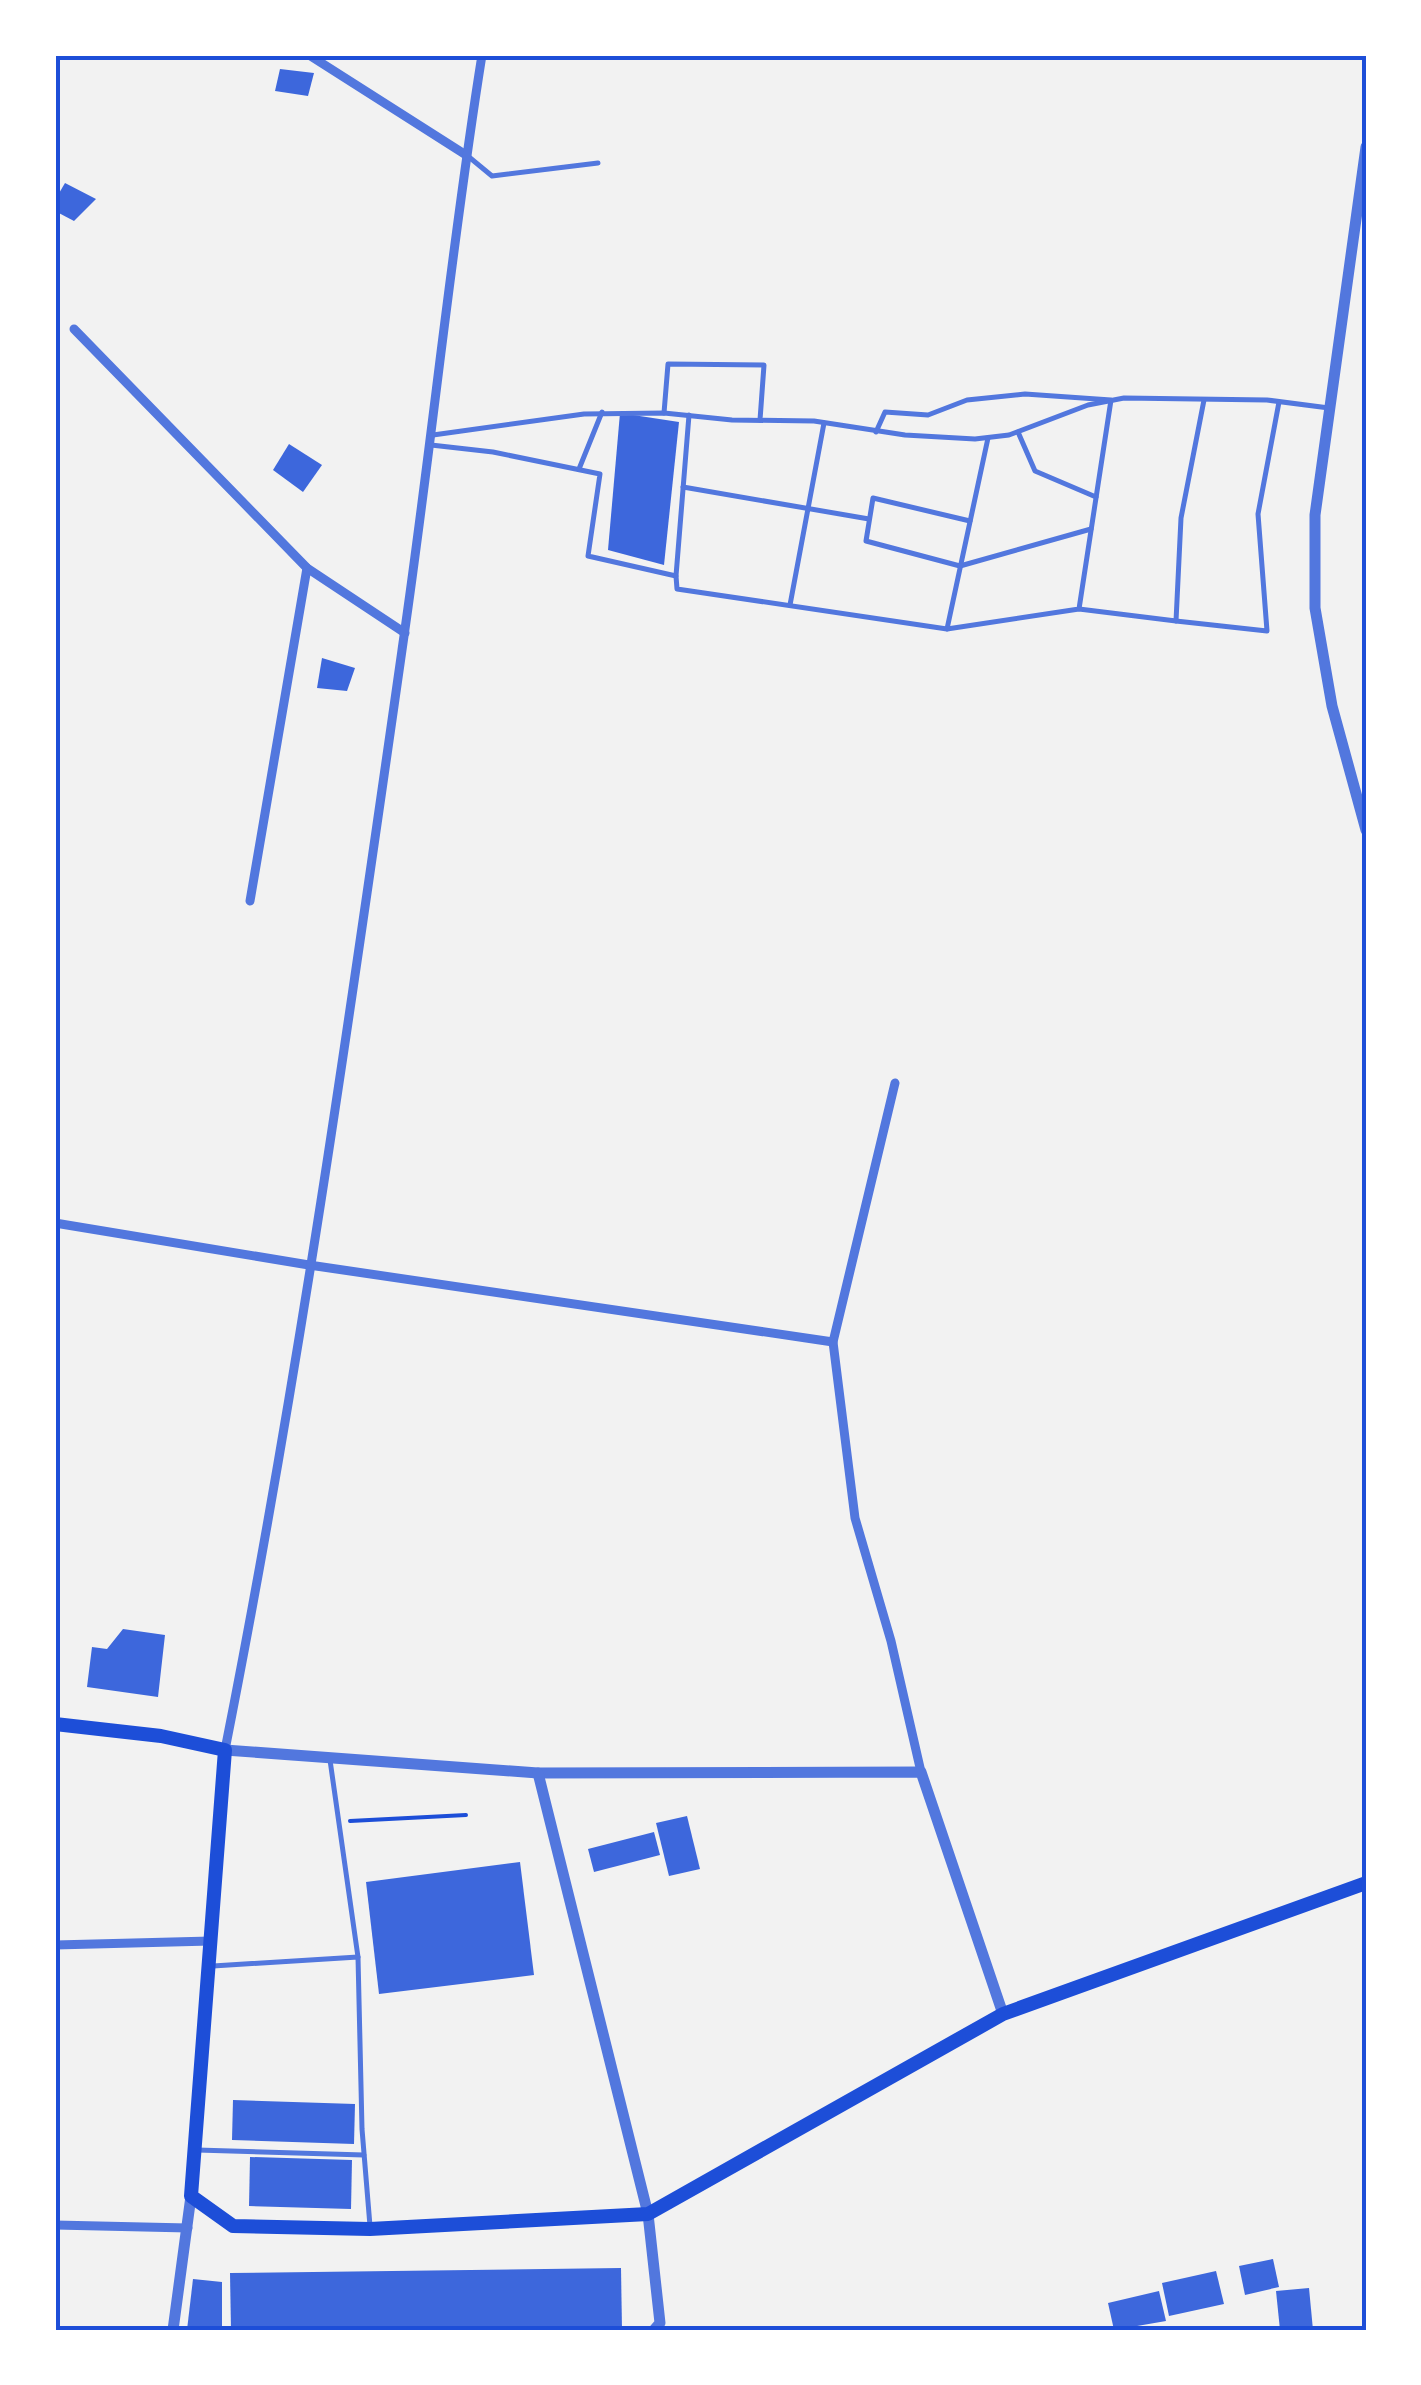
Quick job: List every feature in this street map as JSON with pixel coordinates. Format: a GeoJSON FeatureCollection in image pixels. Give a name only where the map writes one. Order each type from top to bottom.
{"type":"FeatureCollection","features":[{"type":"Feature","properties":{"kind":"main road"},"geometry":{"type":"LineString","coordinates":[[55,1724],[161,1736],[225,1750],[190,2196],[233,2226],[370,2228],[648,2214],[1003,2014],[1366,1883]]}},
{"type":"Feature","properties":{"kind":"street"},"geometry":{"type":"LineString","coordinates":[[309,55],[466,155]]}},
{"type":"Feature","properties":{"kind":"street"},"geometry":{"type":"LineString","coordinates":[[482,55],[404,633],[309,1266],[225,1750],[538,1773],[921,1772]]}},
{"type":"Feature","properties":{"kind":"street"},"geometry":{"type":"LineString","coordinates":[[1366,146],[1314,516],[1315,608],[1332,706],[1366,830]]}},
{"type":"Feature","properties":{"kind":"street"},"geometry":{"type":"LineString","coordinates":[[74,329],[307,568],[404,633]]}},
{"type":"Feature","properties":{"kind":"street"},"geometry":{"type":"LineString","coordinates":[[250,902],[307,568]]}},
{"type":"Feature","properties":{"kind":"street"},"geometry":{"type":"LineString","coordinates":[[895,1083],[834,1342],[855,1518],[891,1640],[921,1772],[1003,2014]]}},
{"type":"Feature","properties":{"kind":"street"},"geometry":{"type":"LineString","coordinates":[[55,1223],[309,1266],[834,1342]]}},
{"type":"Feature","properties":{"kind":"street"},"geometry":{"type":"LineString","coordinates":[[538,1773],[648,2214],[660,2328]]}},
{"type":"Feature","properties":{"kind":"street"},"geometry":{"type":"LineString","coordinates":[[55,1945],[210,1941]]}},
{"type":"Feature","properties":{"kind":"street"},"geometry":{"type":"LineString","coordinates":[[173,2330],[190,2196]]}},
{"type":"Feature","properties":{"kind":"street"},"geometry":{"type":"LineString","coordinates":[[55,2225],[188,2228]]}},
{"type":"Feature","properties":{"kind":"lane"},"geometry":{"type":"LineString","coordinates":[[466,155],[492,176],[598,164]]}},
{"type":"Feature","properties":{"kind":"lane"},"geometry":{"type":"LineString","coordinates":[[664,412],[668,364],[764,365],[760,420]]}},
{"type":"Feature","properties":{"kind":"lane"},"geometry":{"type":"LineString","coordinates":[[876,432],[884,412],[928,415],[968,400],[1025,394],[1111,400],[1278,402],[1329,408]]}},
{"type":"Feature","properties":{"kind":"lane"},"geometry":{"type":"LineString","coordinates":[[429,440],[602,412],[664,412],[988,438],[1018,432],[1088,404],[1111,400]]}},
{"type":"Feature","properties":{"kind":"lane"},"geometry":{"type":"LineString","coordinates":[[1079,609],[1111,400]]}},
{"type":"Feature","properties":{"kind":"lane"},"geometry":{"type":"LineString","coordinates":[[1176,621],[1181,518],[1204,400]]}},
{"type":"Feature","properties":{"kind":"lane"},"geometry":{"type":"LineString","coordinates":[[689,415],[678,589],[947,629],[1079,609],[1267,630],[1258,514],[1278,402]]}},
{"type":"Feature","properties":{"kind":"lane"},"geometry":{"type":"LineString","coordinates":[[579,469],[602,412]]}},
{"type":"Feature","properties":{"kind":"lane"},"geometry":{"type":"LineString","coordinates":[[790,605],[824,423]]}},
{"type":"Feature","properties":{"kind":"lane"},"geometry":{"type":"LineString","coordinates":[[1018,432],[1034,471],[1096,497]]}},
{"type":"Feature","properties":{"kind":"lane"},"geometry":{"type":"LineString","coordinates":[[947,629],[988,438]]}},
{"type":"Feature","properties":{"kind":"lane"},"geometry":{"type":"LineString","coordinates":[[429,440],[600,474],[588,556],[676,576]]}},
{"type":"Feature","properties":{"kind":"lane"},"geometry":{"type":"LineString","coordinates":[[683,487],[869,519]]}},
{"type":"Feature","properties":{"kind":"lane"},"geometry":{"type":"LineString","coordinates":[[970,521],[873,498],[866,541],[960,566],[1091,529]]}},
{"type":"Feature","properties":{"kind":"lane"},"geometry":{"type":"LineString","coordinates":[[330,1760],[358,1957],[370,2228]]}},
{"type":"Feature","properties":{"kind":"lane"},"geometry":{"type":"LineString","coordinates":[[208,1966],[358,1957]]}},
{"type":"Feature","properties":{"kind":"lane"},"geometry":{"type":"LineString","coordinates":[[194,2150],[364,2155]]}},
{"type":"Feature","properties":{"kind":"path"},"geometry":{"type":"LineString","coordinates":[[338,1822],[466,1815]]}},
{"type":"Feature","properties":{"kind":"building"},"geometry":{"type":"Polygon","coordinates":[[[280,69],[314,73],[308,96],[275,91],[280,69]]]}},
{"type":"Feature","properties":{"kind":"building"},"geometry":{"type":"Polygon","coordinates":[[[65,183],[96,199],[74,221],[55,211],[55,200],[65,183]]]}},
{"type":"Feature","properties":{"kind":"building"},"geometry":{"type":"Polygon","coordinates":[[[620,413],[679,422],[664,565],[608,550],[620,413]]]}},
{"type":"Feature","properties":{"kind":"building"},"geometry":{"type":"Polygon","coordinates":[[[289,444],[322,465],[303,492],[273,470],[289,444]]]}},
{"type":"Feature","properties":{"kind":"building"},"geometry":{"type":"Polygon","coordinates":[[[322,658],[355,668],[347,691],[317,688],[322,658]]]}},
{"type":"Feature","properties":{"kind":"building"},"geometry":{"type":"Polygon","coordinates":[[[123,1629],[165,1635],[158,1697],[87,1687],[92,1647],[107,1649],[123,1629]]]}},
{"type":"Feature","properties":{"kind":"building"},"geometry":{"type":"Polygon","coordinates":[[[687,1816],[700,1869],[669,1876],[656,1823],[687,1816]]]}},
{"type":"Feature","properties":{"kind":"building"},"geometry":{"type":"Polygon","coordinates":[[[654,1832],[660,1855],[594,1872],[588,1849],[654,1832]]]}},
{"type":"Feature","properties":{"kind":"building"},"geometry":{"type":"Polygon","coordinates":[[[520,1862],[534,1975],[379,1994],[366,1882],[520,1862]]]}},
{"type":"Feature","properties":{"kind":"building"},"geometry":{"type":"Polygon","coordinates":[[[233,2100],[355,2104],[354,2144],[232,2140],[233,2100]]]}},
{"type":"Feature","properties":{"kind":"building"},"geometry":{"type":"Polygon","coordinates":[[[250,2157],[352,2160],[351,2209],[249,2206],[250,2157]]]}},
{"type":"Feature","properties":{"kind":"building"},"geometry":{"type":"Polygon","coordinates":[[[1273,2259],[1279,2287],[1245,2295],[1239,2266],[1273,2259]]]}},
{"type":"Feature","properties":{"kind":"building"},"geometry":{"type":"Polygon","coordinates":[[[621,2268],[622,2330],[231,2330],[230,2273],[621,2268]]]}},
{"type":"Feature","properties":{"kind":"building"},"geometry":{"type":"Polygon","coordinates":[[[1216,2271],[1224,2304],[1169,2316],[1162,2283],[1216,2271]]]}},
{"type":"Feature","properties":{"kind":"building"},"geometry":{"type":"Polygon","coordinates":[[[193,2279],[222,2282],[222,2330],[187,2330],[193,2279]]]}},
{"type":"Feature","properties":{"kind":"building"},"geometry":{"type":"Polygon","coordinates":[[[1309,2288],[1313,2330],[1280,2330],[1276,2291],[1309,2288]]]}},
{"type":"Feature","properties":{"kind":"building"},"geometry":{"type":"Polygon","coordinates":[[[1159,2291],[1166,2321],[1114,2330],[1108,2303],[1159,2291]]]}}]}
